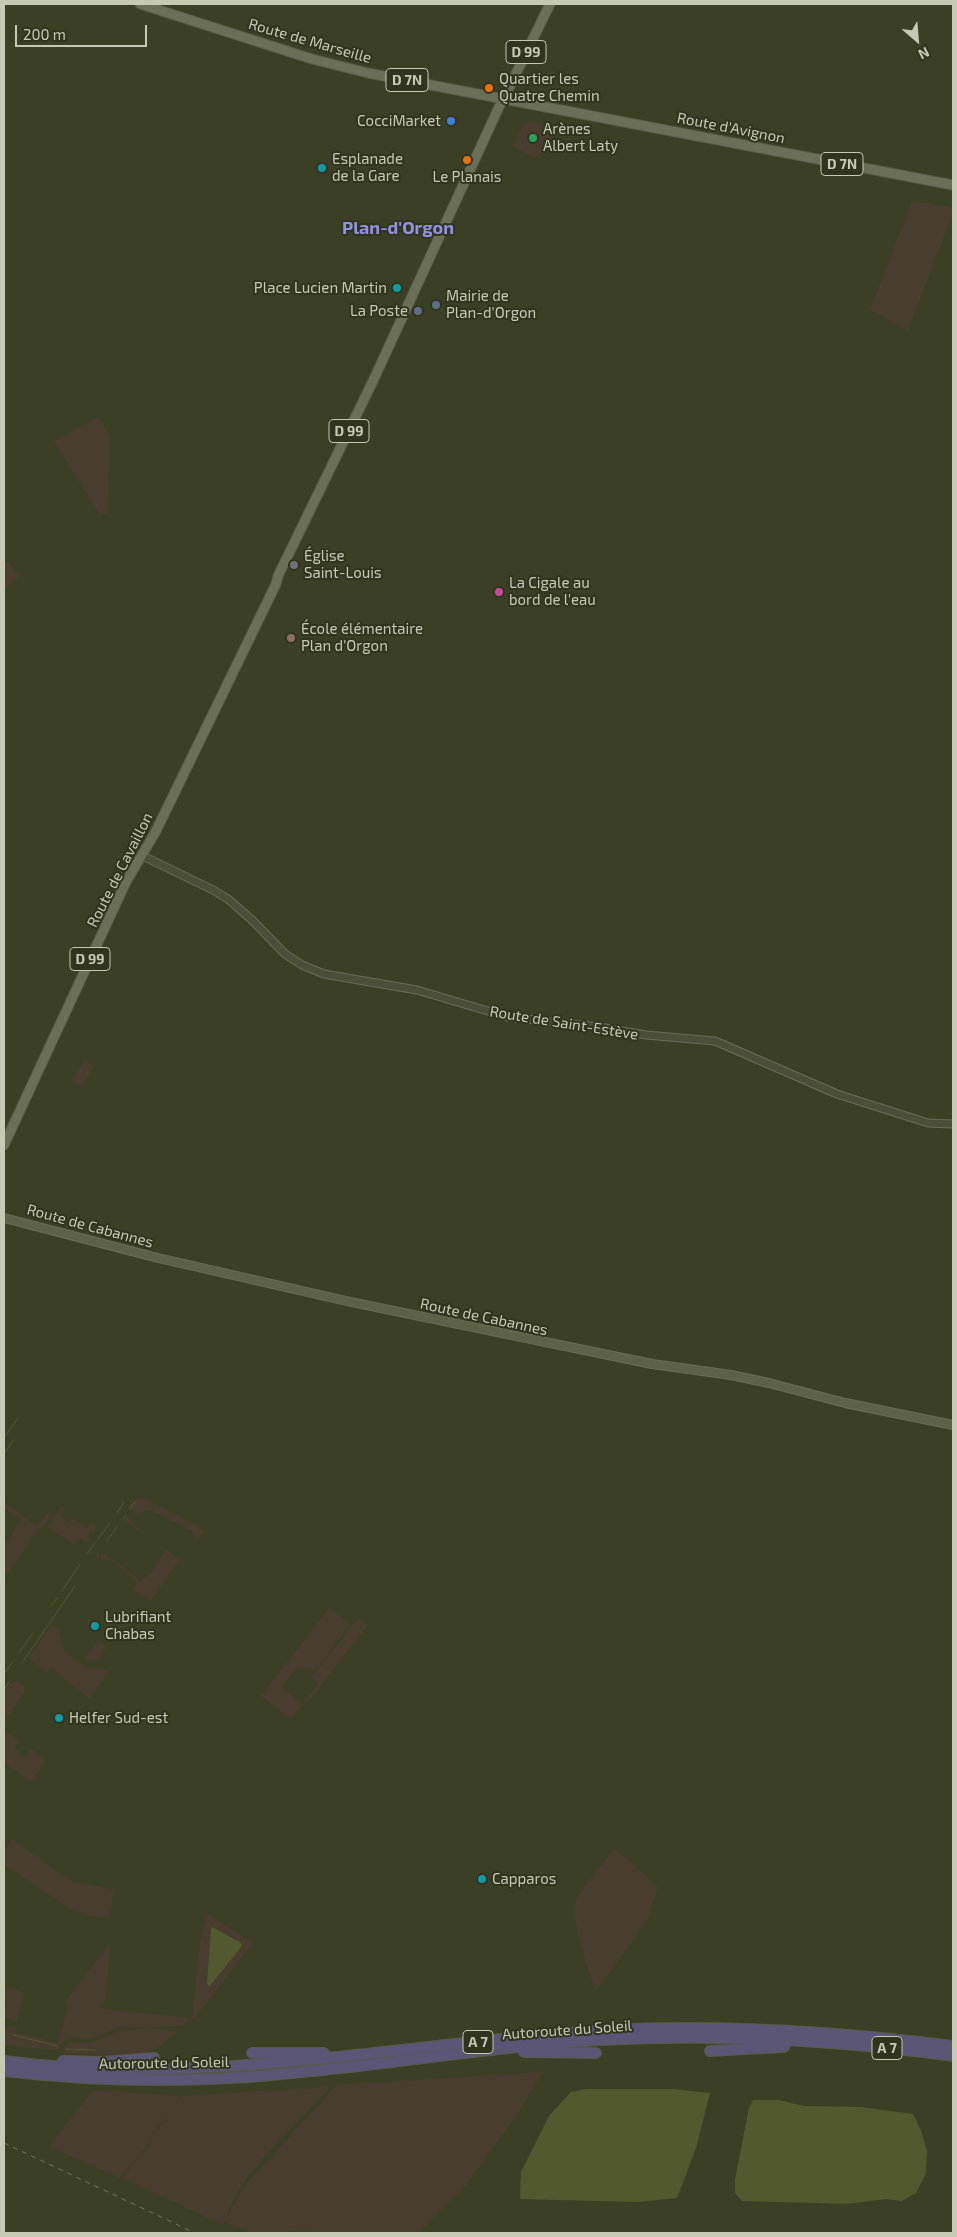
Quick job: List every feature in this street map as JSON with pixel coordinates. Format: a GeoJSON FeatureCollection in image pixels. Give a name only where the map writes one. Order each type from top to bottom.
{"type":"FeatureCollection","features":[{"type":"Feature","properties":{"kind":"highway","name":"Autoroute du Soleil"},"geometry":{"type":"LineString","coordinates":[[4,2061],[103,2069],[192,2070],[298,2062],[567,2033],[650,2029],[794,2031],[953,2046]]}},
{"type":"Feature","properties":{"kind":"highway","name":"Autoroute du Soleil"},"geometry":{"type":"LineString","coordinates":[[4,2071],[116,2080],[225,2078],[296,2073],[569,2043],[651,2038],[838,2044],[953,2056]]}},
{"type":"Feature","properties":{"kind":"highway"},"geometry":{"type":"LineString","coordinates":[[710,2051],[838,2044]]}},
{"type":"Feature","properties":{"kind":"highway"},"geometry":{"type":"LineString","coordinates":[[495,2050],[596,2054]]}},
{"type":"Feature","properties":{"kind":"highway"},"geometry":{"type":"LineString","coordinates":[[252,2053],[302,2054],[395,2051]]}},
{"type":"Feature","properties":{"kind":"highway"},"geometry":{"type":"LineString","coordinates":[[4,2056],[103,2062],[154,2058]]}},
{"type":"Feature","properties":{"kind":"main road","name":"Route de Marseille"},"geometry":{"type":"LineString","coordinates":[[140,4],[326,63],[368,73],[504,98]]}},
{"type":"Feature","properties":{"kind":"main road","name":"D 99"},"geometry":{"type":"LineString","coordinates":[[504,98],[550,4]]}},
{"type":"Feature","properties":{"kind":"main road","name":"Route d'Avignon"},"geometry":{"type":"LineString","coordinates":[[504,98],[953,185]]}},
{"type":"Feature","properties":{"kind":"main road","name":"Route de Cavaillon"},"geometry":{"type":"LineString","coordinates":[[4,1145],[111,915],[141,855],[160,823],[237,663],[239,652],[272,582],[278,576],[360,409],[498,106],[504,98]]}},
{"type":"Feature","properties":{"kind":"main road","name":"Route de Cabannes"},"geometry":{"type":"LineString","coordinates":[[4,1219],[158,1258],[351,1302],[652,1364],[731,1375],[769,1383],[845,1404],[953,1425]]}},
{"type":"Feature","properties":{"kind":"street","name":"Route de Saint-Estève"},"geometry":{"type":"LineString","coordinates":[[141,855],[228,899],[252,920],[285,954],[302,965],[324,974],[417,990],[508,1017],[599,1027],[646,1035],[715,1041],[836,1094],[928,1123],[953,1124]]}},
{"type":"Feature","properties":{"kind":"shaded area","name":"Arènes Albert Laty"},"geometry":{"type":"Polygon","coordinates":[[[530,121],[556,127],[543,153],[533,157],[512,146],[524,124],[530,121]]]}},
{"type":"Feature","properties":{"kind":"shaded area"},"geometry":{"type":"Polygon","coordinates":[[[912,201],[953,208],[953,213],[908,331],[870,310],[912,201]]]}},
{"type":"Feature","properties":{"kind":"shaded area"},"geometry":{"type":"Polygon","coordinates":[[[99,417],[110,437],[108,514],[99,514],[54,441],[99,417]]]}},
{"type":"Feature","properties":{"kind":"shaded area"},"geometry":{"type":"Polygon","coordinates":[[[4,558],[20,575],[4,590],[4,558]]]}},
{"type":"Feature","properties":{"kind":"shaded area"},"geometry":{"type":"Polygon","coordinates":[[[84,1060],[94,1066],[82,1087],[72,1081],[84,1060]]]}},
{"type":"Feature","properties":{"kind":"shaded area"},"geometry":{"type":"Polygon","coordinates":[[[142,1497],[201,1528],[202,1533],[182,1562],[169,1553],[179,1560],[151,1601],[133,1590],[137,1584],[135,1580],[112,1561],[98,1558],[97,1553],[101,1556],[103,1553],[140,1580],[150,1575],[165,1551],[167,1551],[124,1520],[127,1516],[144,1534],[180,1559],[184,1559],[196,1540],[192,1531],[148,1509],[139,1515],[128,1508],[136,1499],[142,1497]]]}},
{"type":"Feature","properties":{"kind":"shaded area"},"geometry":{"type":"Polygon","coordinates":[[[4,1502],[37,1526],[49,1511],[51,1517],[41,1529],[39,1528],[4,1579],[4,1547],[21,1519],[4,1508],[4,1502]]]}},
{"type":"Feature","properties":{"kind":"shaded area"},"geometry":{"type":"Polygon","coordinates":[[[62,1506],[65,1509],[60,1516],[69,1522],[72,1518],[87,1528],[91,1523],[97,1527],[87,1537],[89,1539],[87,1543],[80,1538],[75,1545],[47,1527],[62,1506]]]}},
{"type":"Feature","properties":{"kind":"shaded area"},"geometry":{"type":"Polygon","coordinates":[[[329,1608],[351,1624],[318,1667],[313,1670],[296,1668],[282,1687],[303,1704],[291,1719],[261,1696],[329,1608]]]}},
{"type":"Feature","properties":{"kind":"shaded area"},"geometry":{"type":"Polygon","coordinates":[[[358,1618],[368,1625],[309,1701],[305,1702],[305,1699],[298,1694],[307,1699],[318,1684],[312,1677],[358,1618]]]}},
{"type":"Feature","properties":{"kind":"shaded area"},"geometry":{"type":"Polygon","coordinates":[[[53,1624],[59,1629],[64,1650],[72,1658],[87,1667],[110,1670],[89,1699],[52,1668],[46,1672],[28,1658],[53,1624]]]}},
{"type":"Feature","properties":{"kind":"shaded area"},"geometry":{"type":"Polygon","coordinates":[[[98,1640],[106,1648],[99,1660],[87,1662],[85,1659],[98,1640]]]}},
{"type":"Feature","properties":{"kind":"shaded area"},"geometry":{"type":"Polygon","coordinates":[[[17,1681],[24,1685],[24,1693],[4,1722],[4,1692],[11,1682],[17,1681]]]}},
{"type":"Feature","properties":{"kind":"shaded area"},"geometry":{"type":"Polygon","coordinates":[[[4,1729],[19,1741],[14,1748],[26,1757],[31,1749],[46,1760],[32,1782],[4,1763],[4,1729]]]}},
{"type":"Feature","properties":{"kind":"shaded area"},"geometry":{"type":"Polygon","coordinates":[[[12,1839],[71,1881],[114,1890],[110,1918],[86,1915],[67,1907],[4,1864],[4,1852],[12,1839]]]}},
{"type":"Feature","properties":{"kind":"shaded area"},"geometry":{"type":"Polygon","coordinates":[[[615,1848],[658,1887],[647,1921],[596,1991],[578,1933],[576,1901],[615,1848]]]}},
{"type":"Feature","properties":{"kind":"shaded area"},"geometry":{"type":"Polygon","coordinates":[[[203,1911],[253,1943],[194,2019],[192,2019],[200,1942],[206,1918],[203,1911]],[[212,1927],[207,1984],[211,1986],[242,1946],[241,1943],[212,1927]]]}},
{"type":"Feature","properties":{"kind":"shaded area"},"geometry":{"type":"Polygon","coordinates":[[[213,1927],[241,1943],[242,1946],[210,1986],[207,1984],[211,1929],[213,1927]]]}},
{"type":"Feature","properties":{"kind":"shaded area"},"geometry":{"type":"Polygon","coordinates":[[[109,1945],[105,2001],[99,2008],[190,2018],[183,2026],[120,2027],[92,2039],[69,2038],[62,2043],[59,2050],[4,2045],[4,2034],[9,2026],[16,2027],[15,2032],[58,2043],[68,2005],[65,2004],[65,2001],[109,1945]]]}},
{"type":"Feature","properties":{"kind":"shaded area"},"geometry":{"type":"Polygon","coordinates":[[[4,1986],[24,1993],[17,2021],[4,2018],[4,2009],[7,2005],[4,2002],[4,1986]]]}},
{"type":"Feature","properties":{"kind":"shaded area"},"geometry":{"type":"Polygon","coordinates":[[[151,2029],[178,2031],[159,2047],[141,2055],[58,2053],[63,2051],[69,2042],[91,2042],[123,2030],[151,2029]]]}},
{"type":"Feature","properties":{"kind":"shaded area"},"geometry":{"type":"Polygon","coordinates":[[[543,2072],[513,2121],[462,2190],[418,2233],[318,2233],[312,2231],[253,2233],[224,2222],[223,2225],[122,2178],[152,2142],[152,2136],[174,2107],[151,2135],[150,2142],[120,2178],[49,2147],[89,2095],[97,2090],[180,2096],[178,2103],[181,2096],[330,2087],[256,2167],[232,2203],[225,2221],[242,2189],[337,2085],[543,2072]]]}},
{"type":"Feature","properties":{"kind":"shaded area"},"geometry":{"type":"Polygon","coordinates":[[[586,2089],[672,2089],[710,2093],[696,2148],[677,2198],[637,2202],[520,2199],[521,2172],[549,2116],[571,2092],[586,2089]]]}},
{"type":"Feature","properties":{"kind":"shaded area"},"geometry":{"type":"Polygon","coordinates":[[[753,2100],[779,2100],[804,2106],[861,2107],[913,2114],[921,2130],[927,2151],[926,2173],[916,2193],[902,2201],[886,2199],[847,2204],[742,2201],[735,2193],[735,2179],[749,2108],[753,2100]]]}},
{"type":"Feature","properties":{"kind":"waterway"},"geometry":{"type":"LineString","coordinates":[[4,1438],[18,1418]]}},
{"type":"Feature","properties":{"kind":"waterway"},"geometry":{"type":"LineString","coordinates":[[5,1453],[13,1440]]}},
{"type":"Feature","properties":{"kind":"waterway"},"geometry":{"type":"LineString","coordinates":[[117,1513],[124,1502]]}},
{"type":"Feature","properties":{"kind":"waterway"},"geometry":{"type":"LineString","coordinates":[[130,1508],[135,1502]]}},
{"type":"Feature","properties":{"kind":"waterway"},"geometry":{"type":"LineString","coordinates":[[123,1519],[126,1515]]}},
{"type":"Feature","properties":{"kind":"waterway"},"geometry":{"type":"LineString","coordinates":[[98,1539],[110,1523]]}},
{"type":"Feature","properties":{"kind":"waterway"},"geometry":{"type":"LineString","coordinates":[[106,1542],[117,1527]]}},
{"type":"Feature","properties":{"kind":"waterway"},"geometry":{"type":"LineString","coordinates":[[87,1554],[95,1543]]}},
{"type":"Feature","properties":{"kind":"waterway"},"geometry":{"type":"LineString","coordinates":[[62,1591],[80,1564]]}},
{"type":"Feature","properties":{"kind":"waterway"},"geometry":{"type":"LineString","coordinates":[[22,1663],[75,1586]]}},
{"type":"Feature","properties":{"kind":"waterway"},"geometry":{"type":"LineString","coordinates":[[51,1606],[58,1597]]}},
{"type":"Feature","properties":{"kind":"waterway"},"geometry":{"type":"LineString","coordinates":[[19,1653],[33,1633]]}},
{"type":"Feature","properties":{"kind":"waterway"},"geometry":{"type":"LineString","coordinates":[[4,1674],[13,1661]]}},
{"type":"Feature","properties":{"kind":"waterway"},"geometry":{"type":"LineString","coordinates":[[4,1690],[9,1682]]}},
{"type":"Feature","properties":{"kind":"waterway"},"geometry":{"type":"LineString","coordinates":[[13,2035],[57,2046]]}},
{"type":"Feature","properties":{"kind":"waterway"},"geometry":{"type":"LineString","coordinates":[[66,2049],[95,2050]]}},
{"type":"Feature","properties":{"kind":"railway"},"geometry":{"type":"LineString","coordinates":[[4,2143],[195,2233]]}},
{"type":"Feature","properties":{"kind":"place","name":"Quartier les Quatre Chemin"},"geometry":{"type":"Point","coordinates":[489,88]}},
{"type":"Feature","properties":{"kind":"place","name":"CocciMarket"},"geometry":{"type":"Point","coordinates":[451,121]}},
{"type":"Feature","properties":{"kind":"place","name":"Arènes Albert Laty"},"geometry":{"type":"Point","coordinates":[533,138]}},
{"type":"Feature","properties":{"kind":"place","name":"Le Planais"},"geometry":{"type":"Point","coordinates":[467,160]}},
{"type":"Feature","properties":{"kind":"place","name":"Esplanade de la Gare"},"geometry":{"type":"Point","coordinates":[322,168]}},
{"type":"Feature","properties":{"kind":"place","name":"Place Lucien Martin"},"geometry":{"type":"Point","coordinates":[397,288]}},
{"type":"Feature","properties":{"kind":"place","name":"Mairie de Plan-d'Orgon"},"geometry":{"type":"Point","coordinates":[436,305]}},
{"type":"Feature","properties":{"kind":"place","name":"La Poste"},"geometry":{"type":"Point","coordinates":[418,311]}},
{"type":"Feature","properties":{"kind":"place","name":"Église Saint-Louis"},"geometry":{"type":"Point","coordinates":[294,565]}},
{"type":"Feature","properties":{"kind":"place","name":"La Cigale au bord de l'eau"},"geometry":{"type":"Point","coordinates":[499,592]}},
{"type":"Feature","properties":{"kind":"place","name":"École élémentaire Plan d'Orgon"},"geometry":{"type":"Point","coordinates":[291,638]}},
{"type":"Feature","properties":{"kind":"place","name":"Lubrifiant Chabas"},"geometry":{"type":"Point","coordinates":[95,1626]}},
{"type":"Feature","properties":{"kind":"place","name":"Helfer Sud-est"},"geometry":{"type":"Point","coordinates":[59,1718]}},
{"type":"Feature","properties":{"kind":"place","name":"Capparos"},"geometry":{"type":"Point","coordinates":[482,1879]}},
{"type":"Feature","properties":{"kind":"district","name":"Plan-d'Orgon"},"geometry":{"type":"Point","coordinates":[398,228]}}]}
